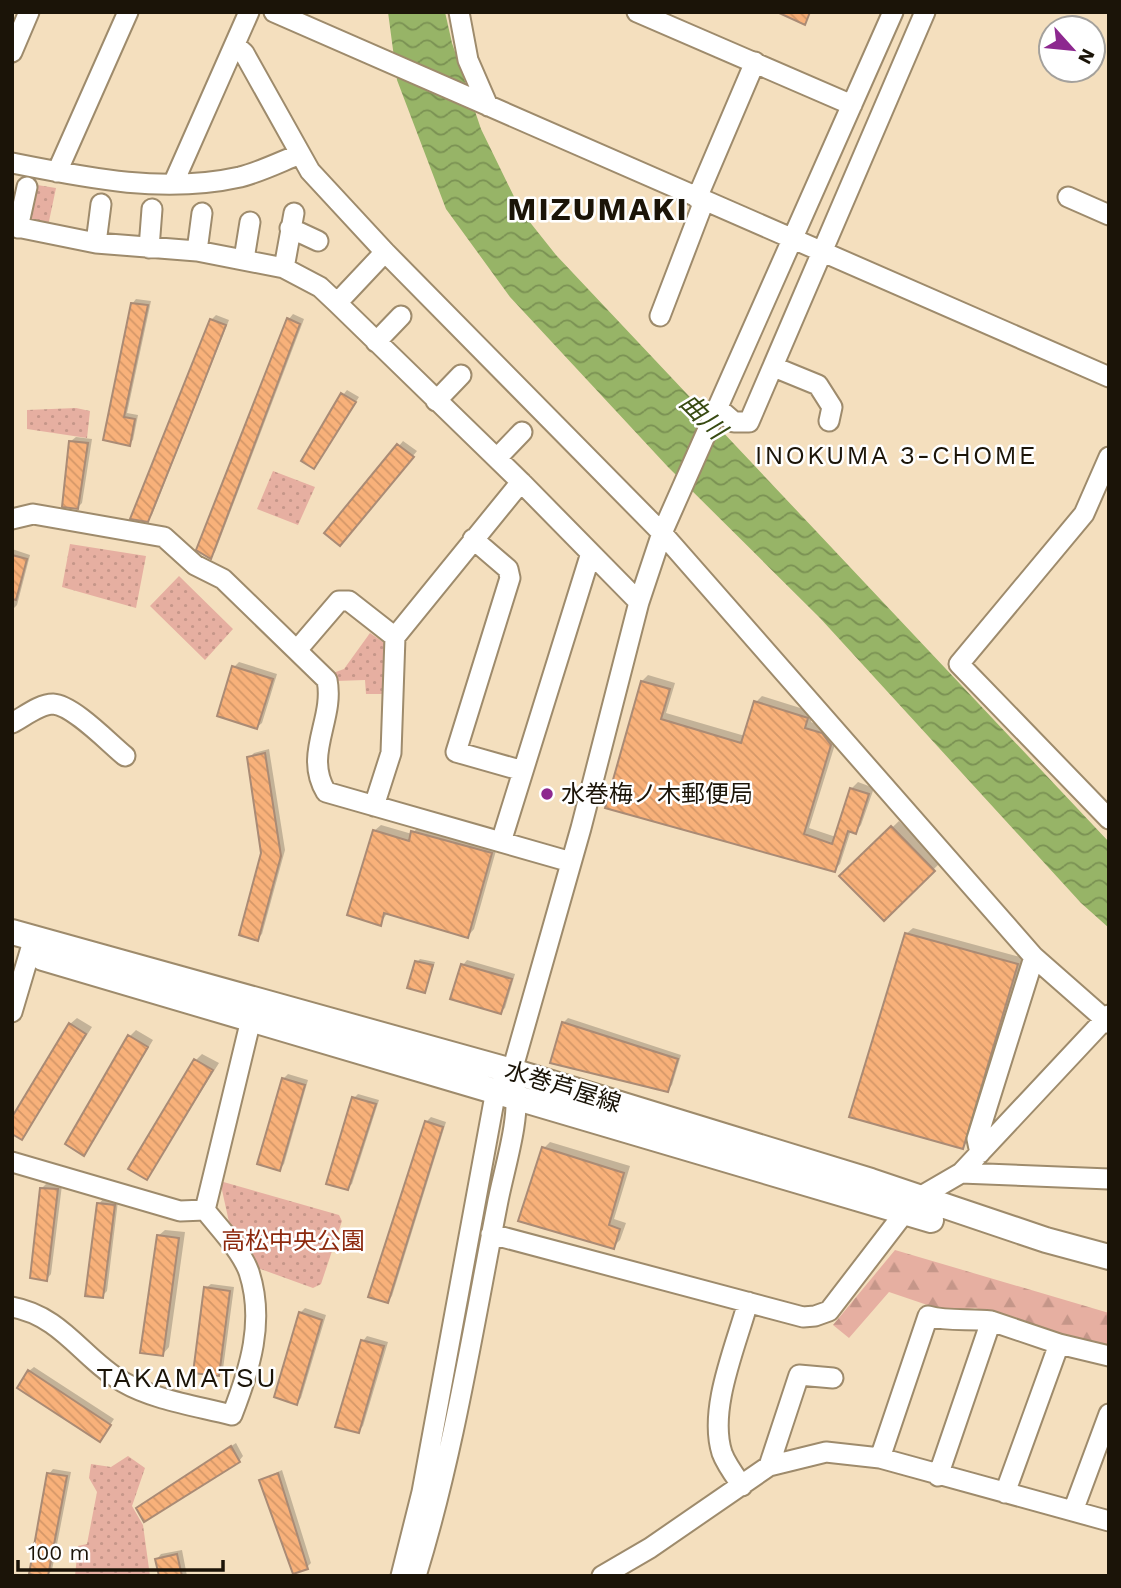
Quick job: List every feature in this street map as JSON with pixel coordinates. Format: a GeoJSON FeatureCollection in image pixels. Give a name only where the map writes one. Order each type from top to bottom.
{"type":"FeatureCollection","features":[{"type":"Feature","properties":{"kind":"main road","name":"水巻芦屋線"},"geometry":{"type":"LineString","coordinates":[[22,943],[253,1009],[506,1093],[1109,1257]]}},
{"type":"Feature","properties":{"kind":"main road","name":"水巻芦屋線"},"geometry":{"type":"LineString","coordinates":[[253,1009],[512,1071],[912,1205],[1109,1275]]}},
{"type":"Feature","properties":{"kind":"street"},"geometry":{"type":"LineString","coordinates":[[12,52],[29,12]]}},
{"type":"Feature","properties":{"kind":"street"},"geometry":{"type":"LineString","coordinates":[[57,172],[128,12]]}},
{"type":"Feature","properties":{"kind":"street"},"geometry":{"type":"LineString","coordinates":[[173,184],[249,12]]}},
{"type":"Feature","properties":{"kind":"street"},"geometry":{"type":"LineString","coordinates":[[274,12],[1109,377]]}},
{"type":"Feature","properties":{"kind":"street"},"geometry":{"type":"LineString","coordinates":[[459,12],[468,60],[483,104]]}},
{"type":"Feature","properties":{"kind":"street"},"geometry":{"type":"LineString","coordinates":[[638,12],[852,105]]}},
{"type":"Feature","properties":{"kind":"street"},"geometry":{"type":"LineString","coordinates":[[401,1576],[422,1492],[506,1093],[571,862],[639,602],[662,533],[893,12]]}},
{"type":"Feature","properties":{"kind":"street"},"geometry":{"type":"LineString","coordinates":[[717,412],[734,422],[749,422],[925,12]]}},
{"type":"Feature","properties":{"kind":"street"},"geometry":{"type":"LineString","coordinates":[[234,46],[244,53],[310,171],[384,252],[662,533],[1034,957],[1108,1019],[961,1174],[912,1205],[829,1311],[816,1316],[803,1317],[491,1234]]}},
{"type":"Feature","properties":{"kind":"street"},"geometry":{"type":"LineString","coordinates":[[660,316],[701,199],[755,62]]}},
{"type":"Feature","properties":{"kind":"street"},"geometry":{"type":"LineString","coordinates":[[12,163],[114,182],[209,183],[243,176],[300,154]]}},
{"type":"Feature","properties":{"kind":"street"},"geometry":{"type":"LineString","coordinates":[[27,187],[15,227],[96,243],[197,251],[244,260],[284,268],[320,288],[522,482],[590,556],[639,602]]}},
{"type":"Feature","properties":{"kind":"street"},"geometry":{"type":"LineString","coordinates":[[1068,197],[1109,215]]}},
{"type":"Feature","properties":{"kind":"street"},"geometry":{"type":"LineString","coordinates":[[96,243],[102,204]]}},
{"type":"Feature","properties":{"kind":"street"},"geometry":{"type":"LineString","coordinates":[[149,248],[152,209]]}},
{"type":"Feature","properties":{"kind":"street"},"geometry":{"type":"LineString","coordinates":[[197,251],[202,213]]}},
{"type":"Feature","properties":{"kind":"street"},"geometry":{"type":"LineString","coordinates":[[284,268],[292,221],[318,240]]}},
{"type":"Feature","properties":{"kind":"street"},"geometry":{"type":"LineString","coordinates":[[244,260],[250,222]]}},
{"type":"Feature","properties":{"kind":"street"},"geometry":{"type":"LineString","coordinates":[[337,303],[384,252]]}},
{"type":"Feature","properties":{"kind":"street"},"geometry":{"type":"LineString","coordinates":[[376,342],[401,316]]}},
{"type":"Feature","properties":{"kind":"street"},"geometry":{"type":"LineString","coordinates":[[774,367],[818,385],[832,407],[829,421]]}},
{"type":"Feature","properties":{"kind":"street"},"geometry":{"type":"LineString","coordinates":[[436,401],[461,375]]}},
{"type":"Feature","properties":{"kind":"street"},"geometry":{"type":"LineString","coordinates":[[497,458],[522,432]]}},
{"type":"Feature","properties":{"kind":"street"},"geometry":{"type":"LineString","coordinates":[[1109,457],[1084,514],[959,664],[1109,819]]}},
{"type":"Feature","properties":{"kind":"street"},"geometry":{"type":"LineString","coordinates":[[374,806],[391,753],[395,637],[522,482]]}},
{"type":"Feature","properties":{"kind":"street"},"geometry":{"type":"LineString","coordinates":[[12,519],[33,514],[164,537],[195,565],[223,579],[327,680],[330,697],[316,761],[320,781],[326,792],[571,862]]}},
{"type":"Feature","properties":{"kind":"street"},"geometry":{"type":"LineString","coordinates":[[473,539],[508,569],[510,578],[456,752],[523,771]]}},
{"type":"Feature","properties":{"kind":"street"},"geometry":{"type":"LineString","coordinates":[[501,842],[590,556]]}},
{"type":"Feature","properties":{"kind":"street"},"geometry":{"type":"LineString","coordinates":[[297,650],[339,601],[349,601],[395,637]]}},
{"type":"Feature","properties":{"kind":"street"},"geometry":{"type":"LineString","coordinates":[[12,723],[42,706],[53,704],[69,709],[125,756]]}},
{"type":"Feature","properties":{"kind":"street"},"geometry":{"type":"LineString","coordinates":[[12,1012],[22,943]]}},
{"type":"Feature","properties":{"kind":"street"},"geometry":{"type":"LineString","coordinates":[[980,1153],[977,1139],[1034,957]]}},
{"type":"Feature","properties":{"kind":"street"},"geometry":{"type":"LineString","coordinates":[[12,1307],[50,1322],[76,1340],[101,1366],[124,1383],[232,1415],[247,1377],[258,1320],[248,1271],[205,1210],[253,1009]]}},
{"type":"Feature","properties":{"kind":"street"},"geometry":{"type":"LineString","coordinates":[[416,1576],[438,1497],[491,1234],[506,1093]]}},
{"type":"Feature","properties":{"kind":"street"},"geometry":{"type":"LineString","coordinates":[[12,1161],[180,1211],[205,1210]]}},
{"type":"Feature","properties":{"kind":"street"},"geometry":{"type":"LineString","coordinates":[[961,1174],[1109,1179]]}},
{"type":"Feature","properties":{"kind":"street"},"geometry":{"type":"LineString","coordinates":[[742,1486],[723,1456],[717,1424],[747,1302]]}},
{"type":"Feature","properties":{"kind":"street"},"geometry":{"type":"LineString","coordinates":[[880,1458],[928,1316],[950,1322],[969,1318],[991,1321],[1059,1344],[1109,1356]]}},
{"type":"Feature","properties":{"kind":"street"},"geometry":{"type":"LineString","coordinates":[[938,1476],[991,1321]]}},
{"type":"Feature","properties":{"kind":"street"},"geometry":{"type":"LineString","coordinates":[[1005,1493],[1059,1344]]}},
{"type":"Feature","properties":{"kind":"street"},"geometry":{"type":"LineString","coordinates":[[769,1466],[799,1375],[833,1378]]}},
{"type":"Feature","properties":{"kind":"street"},"geometry":{"type":"LineString","coordinates":[[1073,1511],[1109,1414]]}},
{"type":"Feature","properties":{"kind":"street"},"geometry":{"type":"LineString","coordinates":[[602,1576],[650,1548],[769,1466],[825,1452],[880,1458],[1109,1521]]}},
{"type":"Feature","properties":{"kind":"green space"},"geometry":{"type":"Polygon","coordinates":[[[31,184],[56,188],[48,226],[24,222],[31,184]]]}},
{"type":"Feature","properties":{"kind":"green space"},"geometry":{"type":"Polygon","coordinates":[[[76,408],[90,411],[87,438],[27,429],[27,410],[76,408]]]}},
{"type":"Feature","properties":{"kind":"green space"},"geometry":{"type":"Polygon","coordinates":[[[273,471],[315,487],[298,525],[257,509],[273,471]]]}},
{"type":"Feature","properties":{"kind":"green space"},"geometry":{"type":"Polygon","coordinates":[[[70,544],[146,556],[136,608],[62,587],[70,544]]]}},
{"type":"Feature","properties":{"kind":"green space"},"geometry":{"type":"Polygon","coordinates":[[[179,576],[233,629],[205,660],[150,606],[179,576]]]}},
{"type":"Feature","properties":{"kind":"green space"},"geometry":{"type":"Polygon","coordinates":[[[370,633],[386,644],[384,694],[366,694],[365,680],[336,681],[333,673],[344,669],[370,633]]]}},
{"type":"Feature","properties":{"kind":"green space","name":"高松中央公園"},"geometry":{"type":"Polygon","coordinates":[[[220,1181],[339,1215],[342,1221],[321,1284],[313,1288],[255,1267],[229,1222],[220,1181]]]}},
{"type":"Feature","properties":{"kind":"green space"},"geometry":{"type":"Polygon","coordinates":[[[895,1250],[1109,1313],[1109,1348],[975,1308],[948,1312],[889,1292],[849,1338],[833,1325],[895,1250]]]}},
{"type":"Feature","properties":{"kind":"green space"},"geometry":{"type":"Polygon","coordinates":[[[128,1456],[145,1468],[132,1506],[143,1525],[150,1576],[75,1576],[78,1546],[87,1544],[97,1492],[89,1478],[91,1464],[111,1467],[128,1456]]]}},
{"type":"Feature","properties":{"kind":"water","name":"曲川"},"geometry":{"type":"Polygon","coordinates":[[[388,12],[445,12],[452,43],[481,129],[521,211],[556,255],[1109,842],[1109,928],[1081,903],[820,618],[668,467],[510,297],[446,209],[397,80],[388,12]]]}},
{"type":"Feature","properties":{"kind":"building"},"geometry":{"type":"Polygon","coordinates":[[[777,12],[810,12],[805,25],[777,12]]]}},
{"type":"Feature","properties":{"kind":"building"},"geometry":{"type":"Polygon","coordinates":[[[131,303],[148,305],[124,417],[135,419],[130,446],[103,440],[131,303]]]}},
{"type":"Feature","properties":{"kind":"building"},"geometry":{"type":"Polygon","coordinates":[[[287,318],[300,324],[211,559],[196,550],[287,318]]]}},
{"type":"Feature","properties":{"kind":"building"},"geometry":{"type":"Polygon","coordinates":[[[210,319],[226,325],[185,430],[148,522],[130,519],[210,319]]]}},
{"type":"Feature","properties":{"kind":"building"},"geometry":{"type":"Polygon","coordinates":[[[341,393],[356,402],[314,469],[301,461],[341,393]]]}},
{"type":"Feature","properties":{"kind":"building"},"geometry":{"type":"Polygon","coordinates":[[[69,441],[88,443],[78,509],[62,507],[69,441]]]}},
{"type":"Feature","properties":{"kind":"building"},"geometry":{"type":"Polygon","coordinates":[[[397,444],[414,457],[340,546],[324,533],[397,444]]]}},
{"type":"Feature","properties":{"kind":"building"},"geometry":{"type":"Polygon","coordinates":[[[12,555],[27,559],[16,600],[12,599],[12,555]]]}},
{"type":"Feature","properties":{"kind":"building"},"geometry":{"type":"Polygon","coordinates":[[[232,666],[273,679],[257,729],[217,716],[232,666]]]}},
{"type":"Feature","properties":{"kind":"building"},"geometry":{"type":"Polygon","coordinates":[[[641,681],[670,689],[661,719],[741,743],[754,701],[808,718],[805,728],[822,733],[831,745],[804,834],[832,844],[850,788],[869,794],[856,834],[848,831],[835,872],[605,808],[641,681]]]}},
{"type":"Feature","properties":{"kind":"building"},"geometry":{"type":"Polygon","coordinates":[[[265,753],[281,856],[258,941],[239,935],[261,853],[247,757],[265,753]]]}},
{"type":"Feature","properties":{"kind":"building"},"geometry":{"type":"Polygon","coordinates":[[[891,826],[935,871],[884,921],[839,876],[891,826]]]}},
{"type":"Feature","properties":{"kind":"building"},"geometry":{"type":"Polygon","coordinates":[[[373,830],[409,841],[411,831],[492,853],[468,938],[384,913],[381,926],[347,915],[373,830]]]}},
{"type":"Feature","properties":{"kind":"building"},"geometry":{"type":"Polygon","coordinates":[[[905,933],[1018,964],[963,1149],[849,1117],[905,933]]]}},
{"type":"Feature","properties":{"kind":"building"},"geometry":{"type":"Polygon","coordinates":[[[415,961],[433,965],[425,993],[407,988],[415,961]]]}},
{"type":"Feature","properties":{"kind":"building"},"geometry":{"type":"Polygon","coordinates":[[[461,964],[512,979],[501,1014],[450,999],[461,964]]]}},
{"type":"Feature","properties":{"kind":"building"},"geometry":{"type":"Polygon","coordinates":[[[562,1022],[678,1059],[668,1092],[550,1063],[562,1022]]]}},
{"type":"Feature","properties":{"kind":"building"},"geometry":{"type":"Polygon","coordinates":[[[69,1023],[86,1034],[22,1140],[12,1134],[12,1117],[69,1023]]]}},
{"type":"Feature","properties":{"kind":"building"},"geometry":{"type":"Polygon","coordinates":[[[128,1035],[148,1047],[84,1156],[65,1144],[128,1035]]]}},
{"type":"Feature","properties":{"kind":"building"},"geometry":{"type":"Polygon","coordinates":[[[194,1059],[213,1070],[147,1180],[128,1169],[194,1059]]]}},
{"type":"Feature","properties":{"kind":"building"},"geometry":{"type":"Polygon","coordinates":[[[282,1078],[305,1085],[280,1171],[257,1164],[282,1078]]]}},
{"type":"Feature","properties":{"kind":"building"},"geometry":{"type":"Polygon","coordinates":[[[352,1097],[376,1104],[348,1190],[326,1184],[352,1097]]]}},
{"type":"Feature","properties":{"kind":"building"},"geometry":{"type":"Polygon","coordinates":[[[425,1121],[443,1127],[388,1303],[368,1297],[425,1121]]]}},
{"type":"Feature","properties":{"kind":"building"},"geometry":{"type":"Polygon","coordinates":[[[542,1147],[624,1173],[609,1225],[620,1229],[614,1249],[518,1221],[542,1147]]]}},
{"type":"Feature","properties":{"kind":"building"},"geometry":{"type":"Polygon","coordinates":[[[40,1188],[58,1189],[47,1281],[30,1278],[40,1188]]]}},
{"type":"Feature","properties":{"kind":"building"},"geometry":{"type":"Polygon","coordinates":[[[97,1203],[115,1205],[103,1298],[85,1296],[97,1203]]]}},
{"type":"Feature","properties":{"kind":"building"},"geometry":{"type":"Polygon","coordinates":[[[157,1235],[179,1238],[163,1356],[140,1353],[157,1235]]]}},
{"type":"Feature","properties":{"kind":"building"},"geometry":{"type":"Polygon","coordinates":[[[204,1287],[230,1291],[219,1376],[193,1373],[204,1287]]]}},
{"type":"Feature","properties":{"kind":"building"},"geometry":{"type":"Polygon","coordinates":[[[299,1312],[322,1320],[297,1405],[274,1397],[299,1312]]]}},
{"type":"Feature","properties":{"kind":"building"},"geometry":{"type":"Polygon","coordinates":[[[361,1340],[384,1346],[359,1433],[335,1427],[361,1340]]]}},
{"type":"Feature","properties":{"kind":"building"},"geometry":{"type":"Polygon","coordinates":[[[28,1370],[111,1425],[100,1442],[17,1388],[28,1370]]]}},
{"type":"Feature","properties":{"kind":"building"},"geometry":{"type":"Polygon","coordinates":[[[231,1446],[240,1462],[144,1522],[136,1508],[231,1446]]]}},
{"type":"Feature","properties":{"kind":"building"},"geometry":{"type":"Polygon","coordinates":[[[47,1473],[67,1476],[48,1576],[40,1576],[29,1574],[47,1473]]]}},
{"type":"Feature","properties":{"kind":"building"},"geometry":{"type":"Polygon","coordinates":[[[278,1473],[308,1569],[293,1574],[259,1480],[278,1473]]]}},
{"type":"Feature","properties":{"kind":"building"},"geometry":{"type":"Polygon","coordinates":[[[177,1554],[182,1576],[159,1576],[155,1559],[177,1554]]]}},
{"type":"Feature","properties":{"kind":"place","name":"水巻梅ノ木郵便局"},"geometry":{"type":"Point","coordinates":[547,794]}},
{"type":"Feature","properties":{"kind":"district","name":"MIZUMAKI"},"geometry":{"type":"Point","coordinates":[598,209]}},
{"type":"Feature","properties":{"kind":"district","name":"INOKUMA 3-CHOME"},"geometry":{"type":"Point","coordinates":[896,455]}},
{"type":"Feature","properties":{"kind":"district","name":"TAKAMATSU"},"geometry":{"type":"Point","coordinates":[187,1377]}}]}
